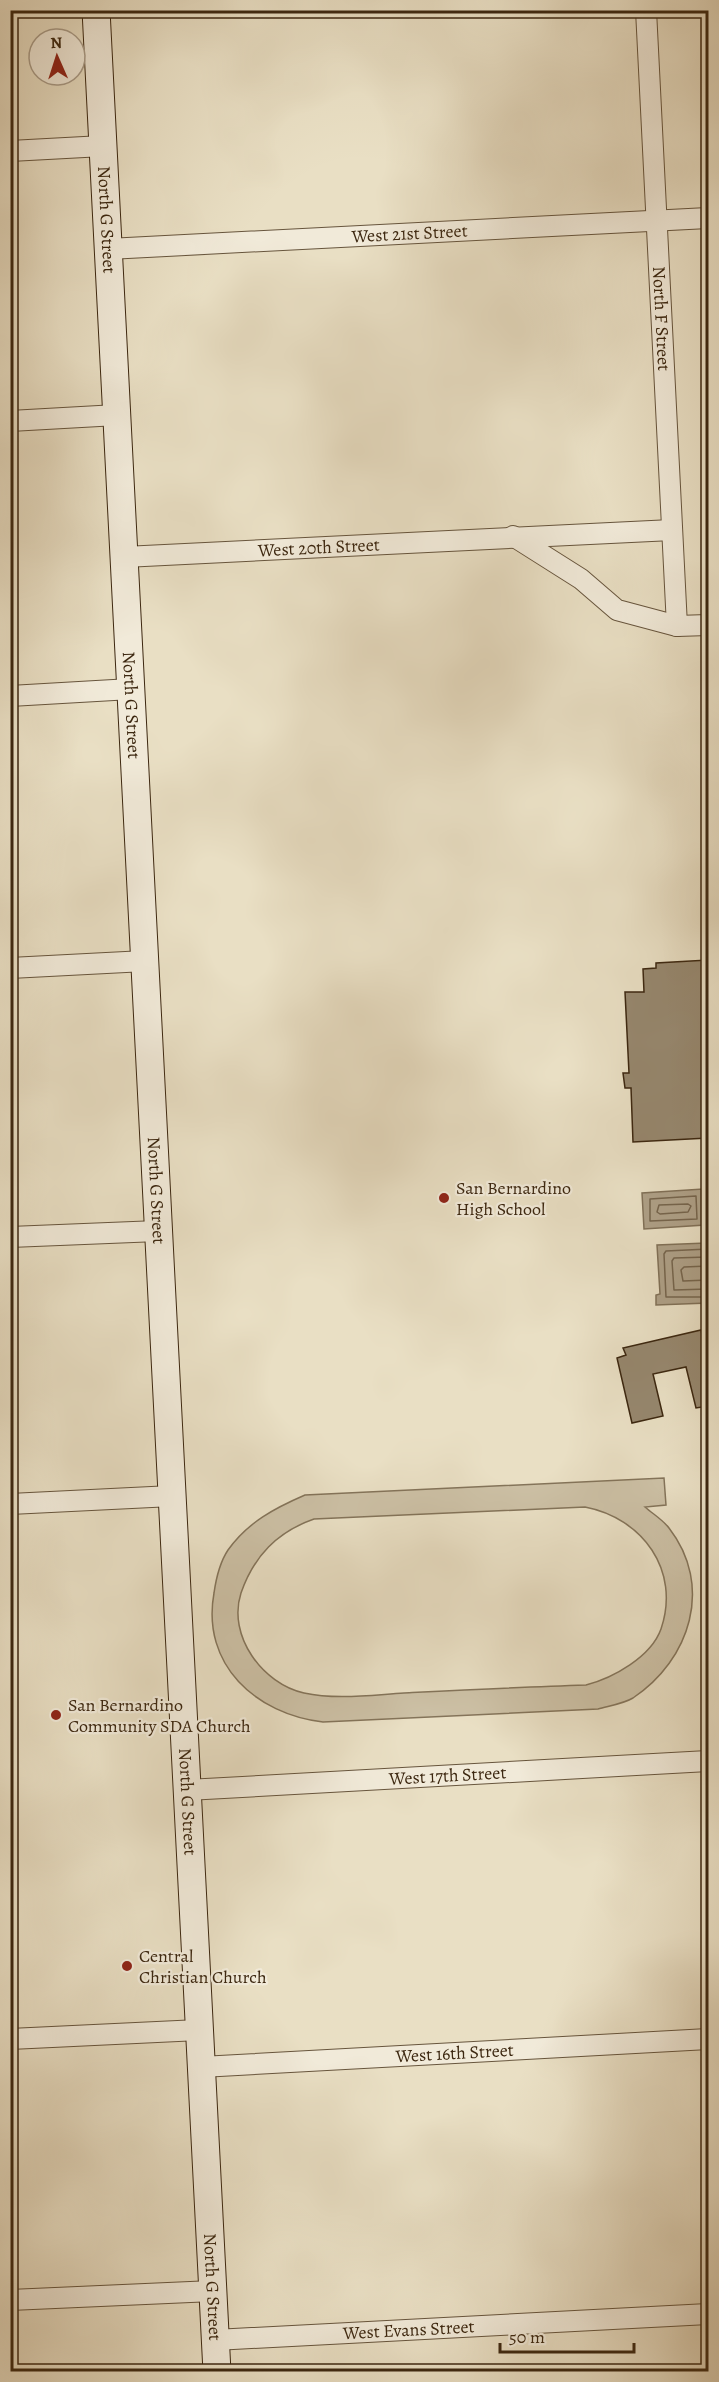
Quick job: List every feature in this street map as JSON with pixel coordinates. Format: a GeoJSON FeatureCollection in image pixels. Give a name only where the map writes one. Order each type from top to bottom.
{"type":"FeatureCollection","features":[{"type":"Feature","properties":{"kind":"street","name":"North G Street"},"geometry":{"type":"LineString","coordinates":[[96,10],[217,2372]]}},
{"type":"Feature","properties":{"kind":"street","name":"North F Street"},"geometry":{"type":"LineString","coordinates":[[646,10],[676,626]]}},
{"type":"Feature","properties":{"kind":"street"},"geometry":{"type":"LineString","coordinates":[[10,151],[103,146]]}},
{"type":"Feature","properties":{"kind":"street","name":"West 21st Street"},"geometry":{"type":"LineString","coordinates":[[108,249],[708,218]]}},
{"type":"Feature","properties":{"kind":"street"},"geometry":{"type":"LineString","coordinates":[[10,421],[117,415]]}},
{"type":"Feature","properties":{"kind":"street","name":"West 20th Street"},"geometry":{"type":"LineString","coordinates":[[124,557],[513,536],[672,530]]}},
{"type":"Feature","properties":{"kind":"street"},"geometry":{"type":"LineString","coordinates":[[513,536],[581,579],[616,610],[676,626],[708,625]]}},
{"type":"Feature","properties":{"kind":"street"},"geometry":{"type":"LineString","coordinates":[[10,696],[131,689]]}},
{"type":"Feature","properties":{"kind":"street"},"geometry":{"type":"LineString","coordinates":[[10,968],[145,961]]}},
{"type":"Feature","properties":{"kind":"street"},"geometry":{"type":"LineString","coordinates":[[10,1237],[158,1231]]}},
{"type":"Feature","properties":{"kind":"street"},"geometry":{"type":"LineString","coordinates":[[10,1504],[172,1496]]}},
{"type":"Feature","properties":{"kind":"street","name":"West 17th Street"},"geometry":{"type":"LineString","coordinates":[[187,1790],[708,1761]]}},
{"type":"Feature","properties":{"kind":"street"},"geometry":{"type":"LineString","coordinates":[[10,2039],[199,2030]]}},
{"type":"Feature","properties":{"kind":"street","name":"West 16th Street"},"geometry":{"type":"LineString","coordinates":[[201,2067],[708,2039]]}},
{"type":"Feature","properties":{"kind":"street"},"geometry":{"type":"LineString","coordinates":[[10,2300],[213,2291]]}},
{"type":"Feature","properties":{"kind":"street","name":"West Evans Street"},"geometry":{"type":"LineString","coordinates":[[215,2340],[708,2314]]}},
{"type":"Feature","properties":{"kind":"shaded area"},"geometry":{"type":"Polygon","coordinates":[[[664,1478],[666,1505],[645,1507],[669,1528],[683,1550],[690,1574],[692,1597],[689,1621],[681,1643],[669,1664],[653,1682],[633,1698],[598,1709],[323,1722],[299,1717],[276,1709],[256,1697],[239,1682],[225,1663],[216,1642],[212,1619],[217,1576],[228,1550],[253,1524],[283,1505],[305,1495],[664,1478]],[[585,1507],[314,1519],[278,1538],[260,1557],[241,1593],[238,1609],[239,1626],[252,1656],[262,1669],[289,1688],[316,1695],[354,1696],[586,1685],[597,1682],[619,1672],[649,1649],[661,1629],[666,1607],[666,1587],[661,1567],[652,1550],[624,1522],[585,1507]]]}},
{"type":"Feature","properties":{"kind":"water"},"geometry":{"type":"Polygon","coordinates":[[[703,1189],[705,1225],[644,1229],[642,1193],[703,1189]]]}},
{"type":"Feature","properties":{"kind":"water"},"geometry":{"type":"Polygon","coordinates":[[[706,1243],[708,1303],[656,1305],[656,1295],[660,1294],[657,1245],[706,1243]]]}},
{"type":"Feature","properties":{"kind":"building"},"geometry":{"type":"Polygon","coordinates":[[[708,960],[708,1138],[633,1142],[631,1088],[625,1088],[623,1073],[629,1073],[625,992],[644,992],[643,969],[656,968],[656,963],[708,960]]]}},
{"type":"Feature","properties":{"kind":"building"},"geometry":{"type":"Polygon","coordinates":[[[701,1330],[703,1340],[708,1338],[708,1406],[696,1408],[686,1367],[653,1374],[663,1416],[632,1423],[617,1358],[626,1355],[623,1348],[701,1330]]]}},
{"type":"Feature","properties":{"kind":"place","name":"San Bernardino High School"},"geometry":{"type":"Point","coordinates":[444,1198]}},
{"type":"Feature","properties":{"kind":"place","name":"San Bernardino Community SDA Church"},"geometry":{"type":"Point","coordinates":[56,1715]}},
{"type":"Feature","properties":{"kind":"place","name":"Central Christian Church"},"geometry":{"type":"Point","coordinates":[127,1966]}}]}
